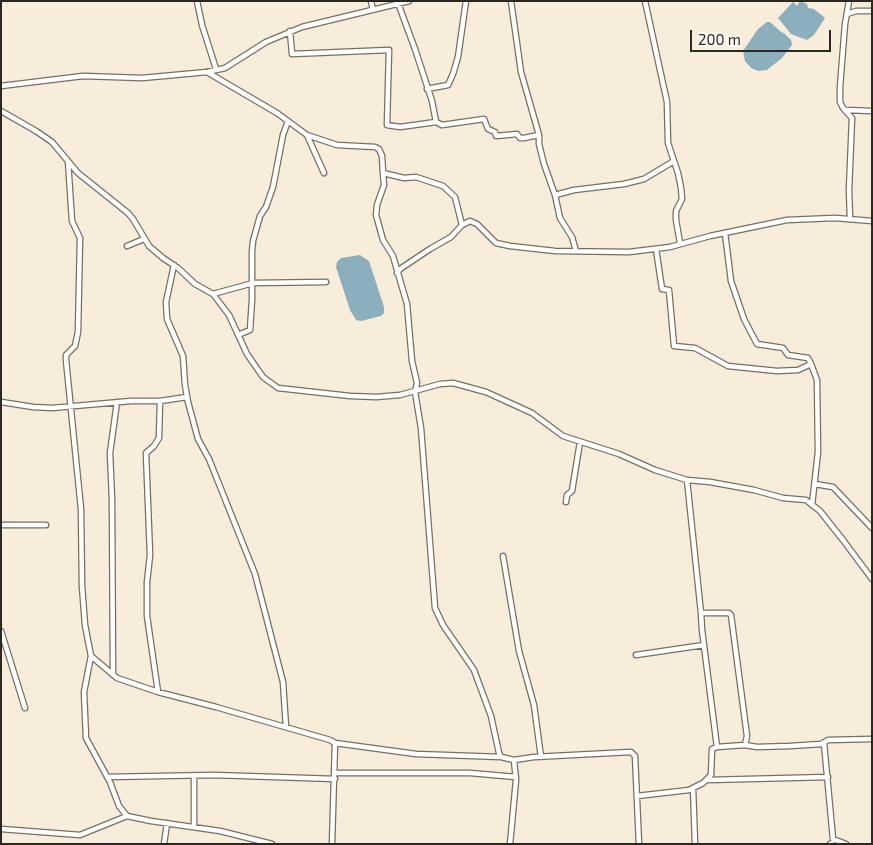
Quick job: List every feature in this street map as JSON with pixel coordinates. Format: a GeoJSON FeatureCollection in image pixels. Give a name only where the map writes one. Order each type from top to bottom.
{"type":"FeatureCollection","features":[{"type":"Feature","properties":{"kind":"street"},"geometry":{"type":"LineString","coordinates":[[197,1],[202,25],[216,70]]}},
{"type":"Feature","properties":{"kind":"street"},"geometry":{"type":"LineString","coordinates":[[372,1],[373,10]]}},
{"type":"Feature","properties":{"kind":"street"},"geometry":{"type":"LineString","coordinates":[[1,86],[83,76],[142,78],[207,72],[225,68],[266,42],[290,31],[409,1]]}},
{"type":"Feature","properties":{"kind":"street"},"geometry":{"type":"LineString","coordinates":[[427,89],[448,85],[453,74],[458,57],[466,1]]}},
{"type":"Feature","properties":{"kind":"street"},"geometry":{"type":"LineString","coordinates":[[511,1],[521,72],[539,135],[539,144],[544,164],[555,195],[560,218],[572,236],[576,251]]}},
{"type":"Feature","properties":{"kind":"street"},"geometry":{"type":"LineString","coordinates":[[645,1],[666,102],[668,143],[678,172],[682,198],[676,211],[680,243]]}},
{"type":"Feature","properties":{"kind":"street"},"geometry":{"type":"LineString","coordinates":[[849,1],[840,102],[844,110],[852,118],[849,190],[850,218]]}},
{"type":"Feature","properties":{"kind":"street"},"geometry":{"type":"LineString","coordinates":[[398,4],[415,49],[436,122]]}},
{"type":"Feature","properties":{"kind":"street"},"geometry":{"type":"LineString","coordinates":[[847,14],[856,11],[872,11]]}},
{"type":"Feature","properties":{"kind":"street"},"geometry":{"type":"LineString","coordinates":[[290,31],[292,54],[389,50],[387,125],[400,127],[436,122],[442,125],[484,120],[488,130],[494,132],[496,136],[517,134],[520,138],[524,138],[539,135]]}},
{"type":"Feature","properties":{"kind":"street"},"geometry":{"type":"LineString","coordinates":[[207,72],[288,121],[306,135],[337,145],[374,147],[379,149],[382,156],[384,186],[377,205],[376,215],[383,240],[393,256],[407,304],[416,383],[415,392],[421,428],[436,608],[443,625],[474,670],[491,716],[501,757]]}},
{"type":"Feature","properties":{"kind":"street"},"geometry":{"type":"LineString","coordinates":[[844,110],[872,111]]}},
{"type":"Feature","properties":{"kind":"street"},"geometry":{"type":"LineString","coordinates":[[1,111],[47,138],[68,159],[82,177],[128,213],[149,246],[195,284],[213,294],[224,306],[247,354],[263,377],[278,388],[376,397],[400,395],[440,384],[453,383],[486,392],[532,413],[563,436],[619,454],[655,470],[687,480],[710,482],[754,490],[783,498],[806,500],[820,511],[872,579]]}},
{"type":"Feature","properties":{"kind":"street"},"geometry":{"type":"LineString","coordinates":[[238,334],[250,330],[253,241],[260,216],[266,207],[273,187],[282,135],[288,121]]}},
{"type":"Feature","properties":{"kind":"street"},"geometry":{"type":"LineString","coordinates":[[306,135],[324,172]]}},
{"type":"Feature","properties":{"kind":"street"},"geometry":{"type":"LineString","coordinates":[[68,159],[72,220],[80,238],[78,332],[75,346],[66,355],[81,509],[82,586],[90,656],[84,692],[86,738],[107,777],[119,806],[127,816]]}},
{"type":"Feature","properties":{"kind":"street"},"geometry":{"type":"LineString","coordinates":[[555,195],[574,190],[624,184],[644,179],[674,161]]}},
{"type":"Feature","properties":{"kind":"street"},"geometry":{"type":"LineString","coordinates":[[383,173],[404,178],[416,178],[443,186],[455,197],[462,225]]}},
{"type":"Feature","properties":{"kind":"street"},"geometry":{"type":"LineString","coordinates":[[397,273],[430,249],[451,237],[462,225],[470,221],[478,224],[496,243],[503,245],[555,251],[629,252],[656,249],[787,220],[850,218],[872,221]]}},
{"type":"Feature","properties":{"kind":"street"},"geometry":{"type":"LineString","coordinates":[[725,233],[730,281],[744,319],[757,344],[783,348],[788,355],[808,358],[812,364],[816,380],[818,452],[812,505]]}},
{"type":"Feature","properties":{"kind":"street"},"geometry":{"type":"LineString","coordinates":[[127,246],[144,239]]}},
{"type":"Feature","properties":{"kind":"street"},"geometry":{"type":"LineString","coordinates":[[656,249],[662,289],[669,290],[674,346],[695,348],[728,366],[777,371],[798,370],[812,364]]}},
{"type":"Feature","properties":{"kind":"street"},"geometry":{"type":"LineString","coordinates":[[174,265],[166,302],[167,319],[184,356],[187,397],[198,439],[209,459],[255,574],[283,682],[286,727]]}},
{"type":"Feature","properties":{"kind":"street"},"geometry":{"type":"LineString","coordinates":[[213,294],[252,284],[326,282]]}},
{"type":"Feature","properties":{"kind":"street"},"geometry":{"type":"LineString","coordinates":[[1,402],[52,408],[117,402],[160,401],[187,397]]}},
{"type":"Feature","properties":{"kind":"street"},"geometry":{"type":"LineString","coordinates":[[158,692],[147,616],[147,582],[150,555],[146,453],[159,438],[160,401]]}},
{"type":"Feature","properties":{"kind":"street"},"geometry":{"type":"LineString","coordinates":[[113,675],[110,453],[117,402]]}},
{"type":"Feature","properties":{"kind":"street"},"geometry":{"type":"LineString","coordinates":[[566,502],[567,495],[572,491],[580,442]]}},
{"type":"Feature","properties":{"kind":"street"},"geometry":{"type":"LineString","coordinates":[[687,480],[704,645],[717,747]]}},
{"type":"Feature","properties":{"kind":"street"},"geometry":{"type":"LineString","coordinates":[[815,484],[833,487],[872,528]]}},
{"type":"Feature","properties":{"kind":"street"},"geometry":{"type":"LineString","coordinates":[[1,525],[46,525]]}},
{"type":"Feature","properties":{"kind":"street"},"geometry":{"type":"LineString","coordinates":[[502,556],[520,651],[534,705],[541,756]]}},
{"type":"Feature","properties":{"kind":"street"},"geometry":{"type":"LineString","coordinates":[[701,612],[728,613],[731,615],[747,736],[745,745]]}},
{"type":"Feature","properties":{"kind":"street"},"geometry":{"type":"LineString","coordinates":[[1,631],[25,708]]}},
{"type":"Feature","properties":{"kind":"street"},"geometry":{"type":"LineString","coordinates":[[636,655],[704,645]]}},
{"type":"Feature","properties":{"kind":"street"},"geometry":{"type":"LineString","coordinates":[[90,656],[117,678],[158,692],[286,727],[336,743],[416,754],[501,757],[514,760],[541,756],[631,752],[635,756],[639,844]]}},
{"type":"Feature","properties":{"kind":"street"},"geometry":{"type":"LineString","coordinates":[[708,780],[711,775],[712,749],[717,747],[745,745],[757,747],[824,742],[828,740],[872,739]]}},
{"type":"Feature","properties":{"kind":"street"},"geometry":{"type":"LineString","coordinates":[[824,742],[834,839],[846,844]]}},
{"type":"Feature","properties":{"kind":"street"},"geometry":{"type":"LineString","coordinates":[[332,844],[336,743]]}},
{"type":"Feature","properties":{"kind":"street"},"geometry":{"type":"LineString","coordinates":[[510,844],[516,777],[514,760]]}},
{"type":"Feature","properties":{"kind":"street"},"geometry":{"type":"LineString","coordinates":[[107,777],[335,776],[470,773],[516,777]]}},
{"type":"Feature","properties":{"kind":"street"},"geometry":{"type":"LineString","coordinates":[[194,776],[194,827]]}},
{"type":"Feature","properties":{"kind":"street"},"geometry":{"type":"LineString","coordinates":[[637,796],[676,793],[693,788],[708,780],[828,777]]}},
{"type":"Feature","properties":{"kind":"street"},"geometry":{"type":"LineString","coordinates":[[693,788],[695,844]]}},
{"type":"Feature","properties":{"kind":"street"},"geometry":{"type":"LineString","coordinates":[[1,829],[80,834],[127,816],[220,831],[272,844]]}},
{"type":"Feature","properties":{"kind":"street"},"geometry":{"type":"LineString","coordinates":[[164,844],[167,823]]}},
{"type":"Feature","properties":{"kind":"water"},"geometry":{"type":"Polygon","coordinates":[[[800,1],[825,18],[814,35],[807,40],[791,34],[778,18],[793,2],[797,6],[800,1]]]}},
{"type":"Feature","properties":{"kind":"water"},"geometry":{"type":"Polygon","coordinates":[[[767,22],[770,22],[785,34],[791,40],[792,45],[782,58],[767,70],[758,71],[751,68],[745,61],[743,51],[758,29],[767,22]]]}},
{"type":"Feature","properties":{"kind":"water"},"geometry":{"type":"Polygon","coordinates":[[[360,255],[369,261],[384,307],[384,313],[381,316],[361,321],[356,320],[350,310],[336,267],[337,262],[341,258],[360,255]]]}}]}
